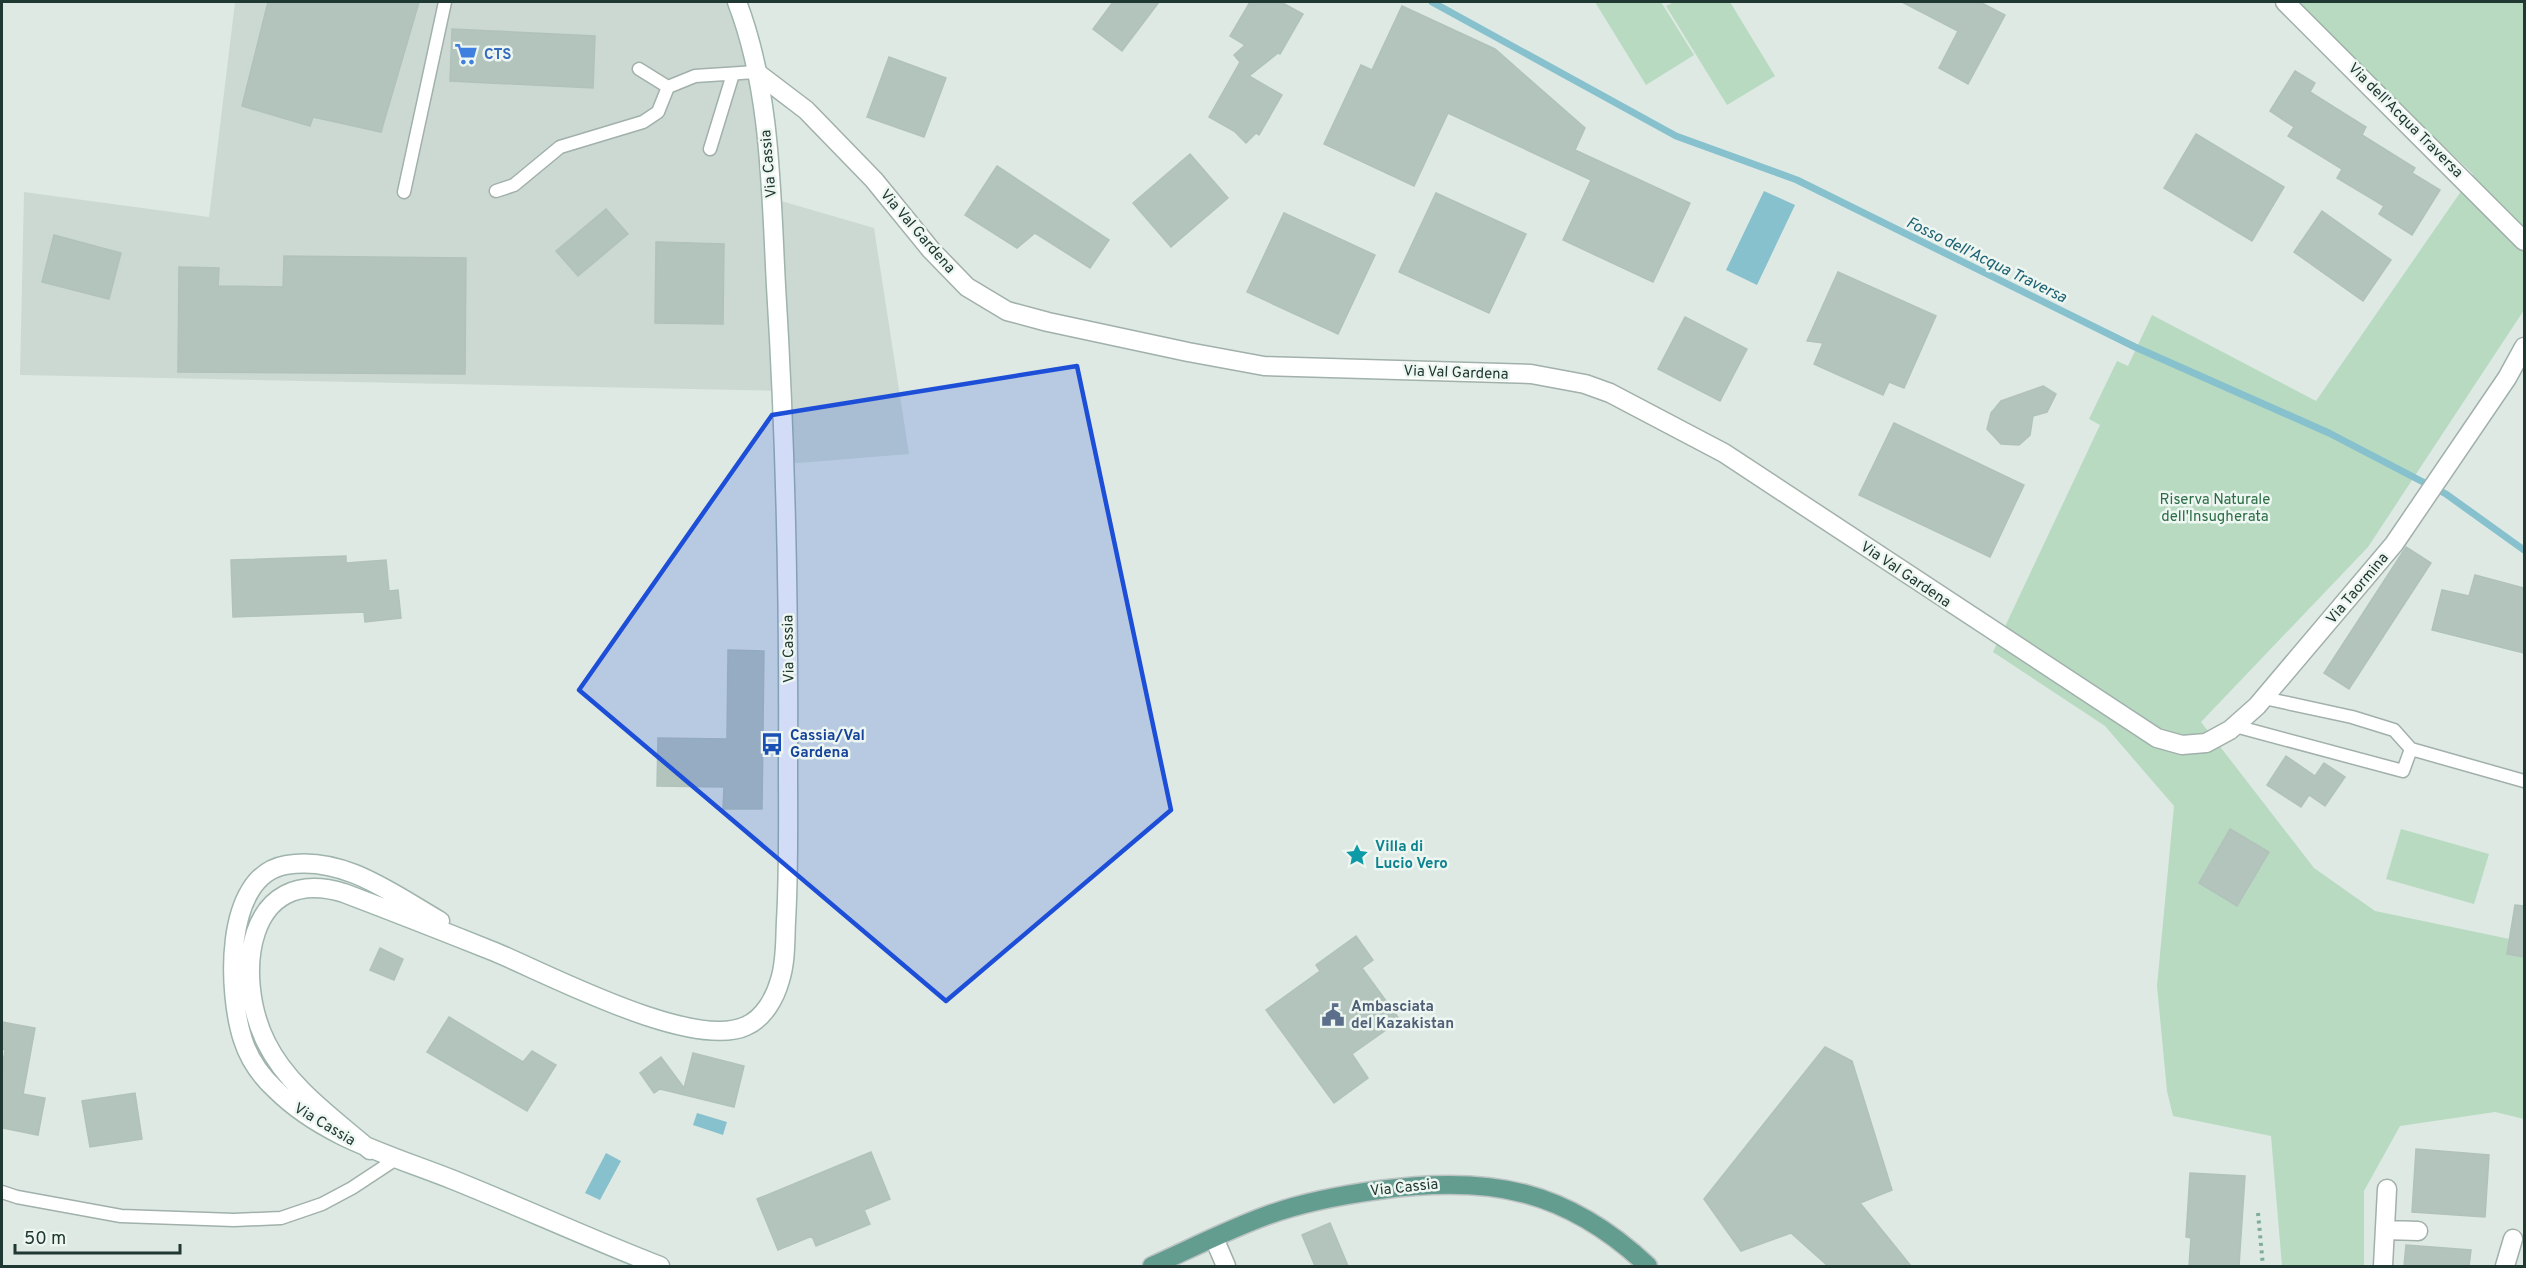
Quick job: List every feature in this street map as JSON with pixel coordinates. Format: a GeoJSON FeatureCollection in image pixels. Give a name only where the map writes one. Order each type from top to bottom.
{"type":"FeatureCollection","features":[{"type":"Feature","properties":{"kind":"main road","name":"Via Cassia"},"geometry":{"type":"LineString","coordinates":[[1152,1266],[1271,1214],[1329,1198],[1411,1186],[1476,1184],[1530,1194],[1572,1211],[1619,1240],[1648,1266]]}},
{"type":"Feature","properties":{"kind":"street","name":"Via Cassia"},"geometry":{"type":"LineString","coordinates":[[370,1150],[296,1085],[265,1041],[255,1011],[251,981],[252,951],[259,921],[273,901],[283,894],[299,888],[320,887],[344,893],[638,1012],[696,1029],[715,1031],[737,1029],[754,1021],[767,1008],[780,982],[785,950],[787,894],[789,706],[786,464],[771,198],[756,72],[745,23],[737,2]]}},
{"type":"Feature","properties":{"kind":"street","name":"Via dell'Acqua Traversa"},"geometry":{"type":"LineString","coordinates":[[2285,2],[2524,241]]}},
{"type":"Feature","properties":{"kind":"street","name":"Via Val Gardena"},"geometry":{"type":"LineString","coordinates":[[756,72],[806,110],[873,180],[931,250],[967,287],[1007,311],[1176,350],[1264,366],[1531,374],[1585,384],[1610,393],[1724,453],[2157,738]]}},
{"type":"Feature","properties":{"kind":"street","name":"Via Taormina"},"geometry":{"type":"LineString","coordinates":[[2157,738],[2174,744],[2190,745],[2213,740],[2235,726],[2264,698],[2394,544],[2519,363],[2524,346]]}},
{"type":"Feature","properties":{"kind":"street","name":"Via Cassia"},"geometry":{"type":"LineString","coordinates":[[499,954],[363,877],[333,866],[304,863],[277,867],[261,878],[250,891],[245,901],[234,945],[232,988],[240,1030],[249,1054],[264,1077],[286,1100],[310,1117],[370,1150],[451,1179],[660,1266]]}},
{"type":"Feature","properties":{"kind":"street"},"geometry":{"type":"LineString","coordinates":[[2383,1266],[2387,1189]]}},
{"type":"Feature","properties":{"kind":"street"},"geometry":{"type":"LineString","coordinates":[[2386,1230],[2418,1231]]}},
{"type":"Feature","properties":{"kind":"street"},"geometry":{"type":"LineString","coordinates":[[1214,1238],[1226,1266]]}},
{"type":"Feature","properties":{"kind":"street"},"geometry":{"type":"LineString","coordinates":[[2505,1266],[2512,1239]]}},
{"type":"Feature","properties":{"kind":"lane"},"geometry":{"type":"LineString","coordinates":[[404,192],[445,2]]}},
{"type":"Feature","properties":{"kind":"lane"},"geometry":{"type":"LineString","coordinates":[[639,69],[668,87]]}},
{"type":"Feature","properties":{"kind":"lane"},"geometry":{"type":"LineString","coordinates":[[496,191],[514,185],[560,147],[643,122],[658,112],[668,87],[694,76],[756,72]]}},
{"type":"Feature","properties":{"kind":"lane"},"geometry":{"type":"LineString","coordinates":[[710,149],[733,74]]}},
{"type":"Feature","properties":{"kind":"lane"},"geometry":{"type":"LineString","coordinates":[[2264,698],[2352,717],[2394,730],[2412,749],[2524,780]]}},
{"type":"Feature","properties":{"kind":"lane"},"geometry":{"type":"LineString","coordinates":[[2235,726],[2403,771],[2412,749]]}},
{"type":"Feature","properties":{"kind":"lane"},"geometry":{"type":"LineString","coordinates":[[2,1192],[17,1197],[121,1216],[234,1220],[281,1218],[322,1204],[342,1194],[396,1160]]}},
{"type":"Feature","properties":{"kind":"path"},"geometry":{"type":"LineString","coordinates":[[2258,1213],[2263,1266]]}},
{"type":"Feature","properties":{"kind":"highlighted area"},"geometry":{"type":"Polygon","coordinates":[[[1077,366],[1171,810],[946,1001],[579,690],[772,415],[1077,366]]]}},
{"type":"Feature","properties":{"kind":"shaded area"},"geometry":{"type":"Polygon","coordinates":[[[235,2],[737,2],[771,198],[874,228],[909,454],[786,464],[782,391],[20,375],[24,192],[209,217],[235,2]]]}},
{"type":"Feature","properties":{"kind":"green space"},"geometry":{"type":"Polygon","coordinates":[[[1595,2],[1661,2],[1694,55],[1646,85],[1595,2]]]}},
{"type":"Feature","properties":{"kind":"green space"},"geometry":{"type":"Polygon","coordinates":[[[1674,2],[1730,2],[1775,76],[1727,105],[1666,6],[1674,2]]]}},
{"type":"Feature","properties":{"kind":"green space","name":"Riserva Naturale dell'Insugherata"},"geometry":{"type":"Polygon","coordinates":[[[2291,2],[2524,2],[2524,310],[2368,547],[2201,722],[2314,868],[2375,911],[2524,942],[2524,1119],[2495,1112],[2400,1126],[2364,1191],[2364,1266],[2282,1266],[2271,1136],[2173,1116],[2167,1091],[2157,986],[2174,806],[2105,726],[1993,652],[2100,425],[2089,419],[2117,361],[2128,366],[2152,315],[2316,401],[2473,174],[2291,2]]]}},
{"type":"Feature","properties":{"kind":"green space"},"geometry":{"type":"Polygon","coordinates":[[[2401,829],[2489,854],[2474,904],[2386,879],[2401,829]]]}},
{"type":"Feature","properties":{"kind":"water"},"geometry":{"type":"Polygon","coordinates":[[[1764,191],[1795,205],[1757,285],[1726,270],[1764,191]]]}},
{"type":"Feature","properties":{"kind":"water"},"geometry":{"type":"Polygon","coordinates":[[[697,1113],[727,1122],[723,1135],[693,1125],[697,1113]]]}},
{"type":"Feature","properties":{"kind":"water"},"geometry":{"type":"Polygon","coordinates":[[[606,1153],[621,1161],[600,1200],[585,1193],[606,1153]]]}},
{"type":"Feature","properties":{"kind":"building"},"geometry":{"type":"Polygon","coordinates":[[[268,2],[419,2],[381,132],[313,117],[310,126],[242,106],[268,2]]]}},
{"type":"Feature","properties":{"kind":"building"},"geometry":{"type":"Polygon","coordinates":[[[1113,2],[1159,2],[1122,51],[1093,29],[1113,2]]]}},
{"type":"Feature","properties":{"kind":"building"},"geometry":{"type":"Polygon","coordinates":[[[1250,2],[1281,2],[1303,14],[1280,54],[1278,53],[1249,76],[1282,95],[1259,135],[1256,133],[1246,143],[1234,131],[1209,117],[1240,62],[1234,55],[1245,45],[1230,36],[1250,2]]]}},
{"type":"Feature","properties":{"kind":"building"},"geometry":{"type":"Polygon","coordinates":[[[1902,2],[1980,2],[2005,15],[1968,84],[1939,68],[1958,31],[1902,2]]]}},
{"type":"Feature","properties":{"kind":"building"},"geometry":{"type":"Polygon","coordinates":[[[1402,6],[1495,49],[1585,128],[1575,150],[1690,203],[1653,282],[1563,240],[1591,180],[1448,113],[1414,186],[1324,144],[1361,65],[1372,70],[1402,6]]]}},
{"type":"Feature","properties":{"kind":"building"},"geometry":{"type":"Polygon","coordinates":[[[452,29],[595,36],[593,88],[450,81],[452,29]]]}},
{"type":"Feature","properties":{"kind":"building"},"geometry":{"type":"Polygon","coordinates":[[[889,57],[946,78],[924,137],[867,117],[889,57]]]}},
{"type":"Feature","properties":{"kind":"building"},"geometry":{"type":"Polygon","coordinates":[[[2295,71],[2315,83],[2310,92],[2366,127],[2362,135],[2415,168],[2412,173],[2440,190],[2412,235],[2379,214],[2384,206],[2337,178],[2342,169],[2288,136],[2294,127],[2270,111],[2295,71]]]}},
{"type":"Feature","properties":{"kind":"building"},"geometry":{"type":"Polygon","coordinates":[[[2196,134],[2284,187],[2252,241],[2164,188],[2196,134]]]}},
{"type":"Feature","properties":{"kind":"building"},"geometry":{"type":"Polygon","coordinates":[[[1190,154],[1228,198],[1171,247],[1133,203],[1190,154]]]}},
{"type":"Feature","properties":{"kind":"building"},"geometry":{"type":"Polygon","coordinates":[[[997,166],[1109,240],[1090,268],[1035,233],[1017,248],[965,215],[997,166]]]}},
{"type":"Feature","properties":{"kind":"building"},"geometry":{"type":"Polygon","coordinates":[[[1436,193],[1526,234],[1489,313],[1399,272],[1436,193]]]}},
{"type":"Feature","properties":{"kind":"building"},"geometry":{"type":"Polygon","coordinates":[[[606,209],[628,234],[578,276],[556,251],[606,209]]]}},
{"type":"Feature","properties":{"kind":"building"},"geometry":{"type":"Polygon","coordinates":[[[2322,211],[2391,260],[2363,301],[2294,252],[2322,211]]]}},
{"type":"Feature","properties":{"kind":"building"},"geometry":{"type":"Polygon","coordinates":[[[1284,213],[1375,255],[1338,334],[1247,292],[1284,213]]]}},
{"type":"Feature","properties":{"kind":"building"},"geometry":{"type":"Polygon","coordinates":[[[54,235],[121,253],[109,299],[42,282],[54,235]]]}},
{"type":"Feature","properties":{"kind":"building"},"geometry":{"type":"Polygon","coordinates":[[[656,242],[724,244],[723,324],[655,323],[656,242]]]}},
{"type":"Feature","properties":{"kind":"building"},"geometry":{"type":"Polygon","coordinates":[[[284,256],[466,258],[465,374],[178,372],[179,267],[219,268],[218,286],[283,287],[284,256]]]}},
{"type":"Feature","properties":{"kind":"building"},"geometry":{"type":"Polygon","coordinates":[[[1838,272],[1936,316],[1904,388],[1889,382],[1883,395],[1814,364],[1823,343],[1807,341],[1838,272]]]}},
{"type":"Feature","properties":{"kind":"building"},"geometry":{"type":"Polygon","coordinates":[[[1685,317],[1747,349],[1720,401],[1658,369],[1685,317]]]}},
{"type":"Feature","properties":{"kind":"building"},"geometry":{"type":"Polygon","coordinates":[[[2043,386],[2056,394],[2047,412],[2033,416],[2030,435],[2019,445],[2001,444],[1987,429],[1991,413],[2001,401],[2043,386]]]}},
{"type":"Feature","properties":{"kind":"building"},"geometry":{"type":"Polygon","coordinates":[[[1894,423],[2024,485],[1990,557],[1859,495],[1894,423]]]}},
{"type":"Feature","properties":{"kind":"building"},"geometry":{"type":"Polygon","coordinates":[[[2406,547],[2431,563],[2349,689],[2324,673],[2406,547]]]}},
{"type":"Feature","properties":{"kind":"building"},"geometry":{"type":"Polygon","coordinates":[[[346,556],[346,563],[386,560],[389,591],[398,590],[401,618],[365,622],[364,612],[233,617],[231,560],[346,556]]]}},
{"type":"Feature","properties":{"kind":"building"},"geometry":{"type":"Polygon","coordinates":[[[2475,575],[2524,588],[2524,653],[2432,630],[2442,590],[2469,596],[2475,575]]]}},
{"type":"Feature","properties":{"kind":"building"},"geometry":{"type":"Polygon","coordinates":[[[728,650],[764,651],[762,809],[723,809],[724,787],[657,786],[658,738],[727,739],[728,650]]]}},
{"type":"Feature","properties":{"kind":"building"},"geometry":{"type":"Polygon","coordinates":[[[2286,756],[2315,776],[2324,763],[2345,777],[2325,806],[2309,795],[2301,807],[2267,785],[2286,756]]]}},
{"type":"Feature","properties":{"kind":"building"},"geometry":{"type":"Polygon","coordinates":[[[2230,829],[2269,852],[2237,906],[2199,883],[2230,829]]]}},
{"type":"Feature","properties":{"kind":"building"},"geometry":{"type":"Polygon","coordinates":[[[2515,905],[2524,906],[2524,957],[2507,954],[2515,905]]]}},
{"type":"Feature","properties":{"kind":"building","name":"Ambasciata del Kazakistan"},"geometry":{"type":"Polygon","coordinates":[[[1356,936],[1373,960],[1362,968],[1400,1020],[1352,1054],[1368,1078],[1334,1103],[1266,1010],[1320,971],[1316,965],[1356,936]]]}},
{"type":"Feature","properties":{"kind":"building"},"geometry":{"type":"Polygon","coordinates":[[[380,948],[403,959],[394,980],[370,970],[380,948]]]}},
{"type":"Feature","properties":{"kind":"building"},"geometry":{"type":"Polygon","coordinates":[[[449,1017],[523,1062],[532,1051],[556,1065],[527,1111],[427,1052],[449,1017]]]}},
{"type":"Feature","properties":{"kind":"building"},"geometry":{"type":"Polygon","coordinates":[[[2,1022],[35,1028],[23,1094],[45,1098],[38,1135],[2,1128],[2,1068],[5,1050],[2,1049],[2,1022]]]}},
{"type":"Feature","properties":{"kind":"building"},"geometry":{"type":"Polygon","coordinates":[[[1825,1047],[1852,1061],[1892,1190],[1860,1203],[1911,1266],[1828,1266],[1791,1233],[1741,1251],[1704,1199],[1825,1047]]]}},
{"type":"Feature","properties":{"kind":"building"},"geometry":{"type":"Polygon","coordinates":[[[693,1053],[744,1066],[734,1107],[660,1089],[654,1093],[640,1073],[661,1057],[684,1088],[693,1053]]]}},
{"type":"Feature","properties":{"kind":"building"},"geometry":{"type":"Polygon","coordinates":[[[135,1093],[142,1139],[90,1147],[82,1101],[135,1093]]]}},
{"type":"Feature","properties":{"kind":"building"},"geometry":{"type":"Polygon","coordinates":[[[2416,1149],[2489,1155],[2485,1217],[2412,1212],[2416,1149]]]}},
{"type":"Feature","properties":{"kind":"building"},"geometry":{"type":"Polygon","coordinates":[[[871,1152],[890,1199],[864,1210],[870,1224],[816,1246],[812,1236],[778,1250],[757,1199],[871,1152]]]}},
{"type":"Feature","properties":{"kind":"building"},"geometry":{"type":"Polygon","coordinates":[[[2190,1173],[2245,1176],[2239,1266],[2189,1266],[2191,1238],[2186,1237],[2190,1173]]]}},
{"type":"Feature","properties":{"kind":"building"},"geometry":{"type":"Polygon","coordinates":[[[1330,1223],[1348,1266],[1315,1266],[1302,1235],[1330,1223]]]}},
{"type":"Feature","properties":{"kind":"building"},"geometry":{"type":"Polygon","coordinates":[[[2406,1245],[2471,1250],[2469,1266],[2404,1266],[2406,1245]]]}},
{"type":"Feature","properties":{"kind":"waterway","name":"Fosso dell'Acqua Traversa"},"geometry":{"type":"LineString","coordinates":[[1432,2],[1676,136],[1797,180],[2135,347],[2329,433],[2446,494],[2524,550]]}},
{"type":"Feature","properties":{"kind":"place","name":"CTS"},"geometry":{"type":"Point","coordinates":[466,54]}},
{"type":"Feature","properties":{"kind":"place","name":"Cassia/Val Gardena"},"geometry":{"type":"Point","coordinates":[772,744]}},
{"type":"Feature","properties":{"kind":"place","name":"Villa di Lucio Vero"},"geometry":{"type":"Point","coordinates":[1357,855]}},
{"type":"Feature","properties":{"kind":"place","name":"Ambasciata del Kazakistan"},"geometry":{"type":"Point","coordinates":[1333,1015]}}]}
